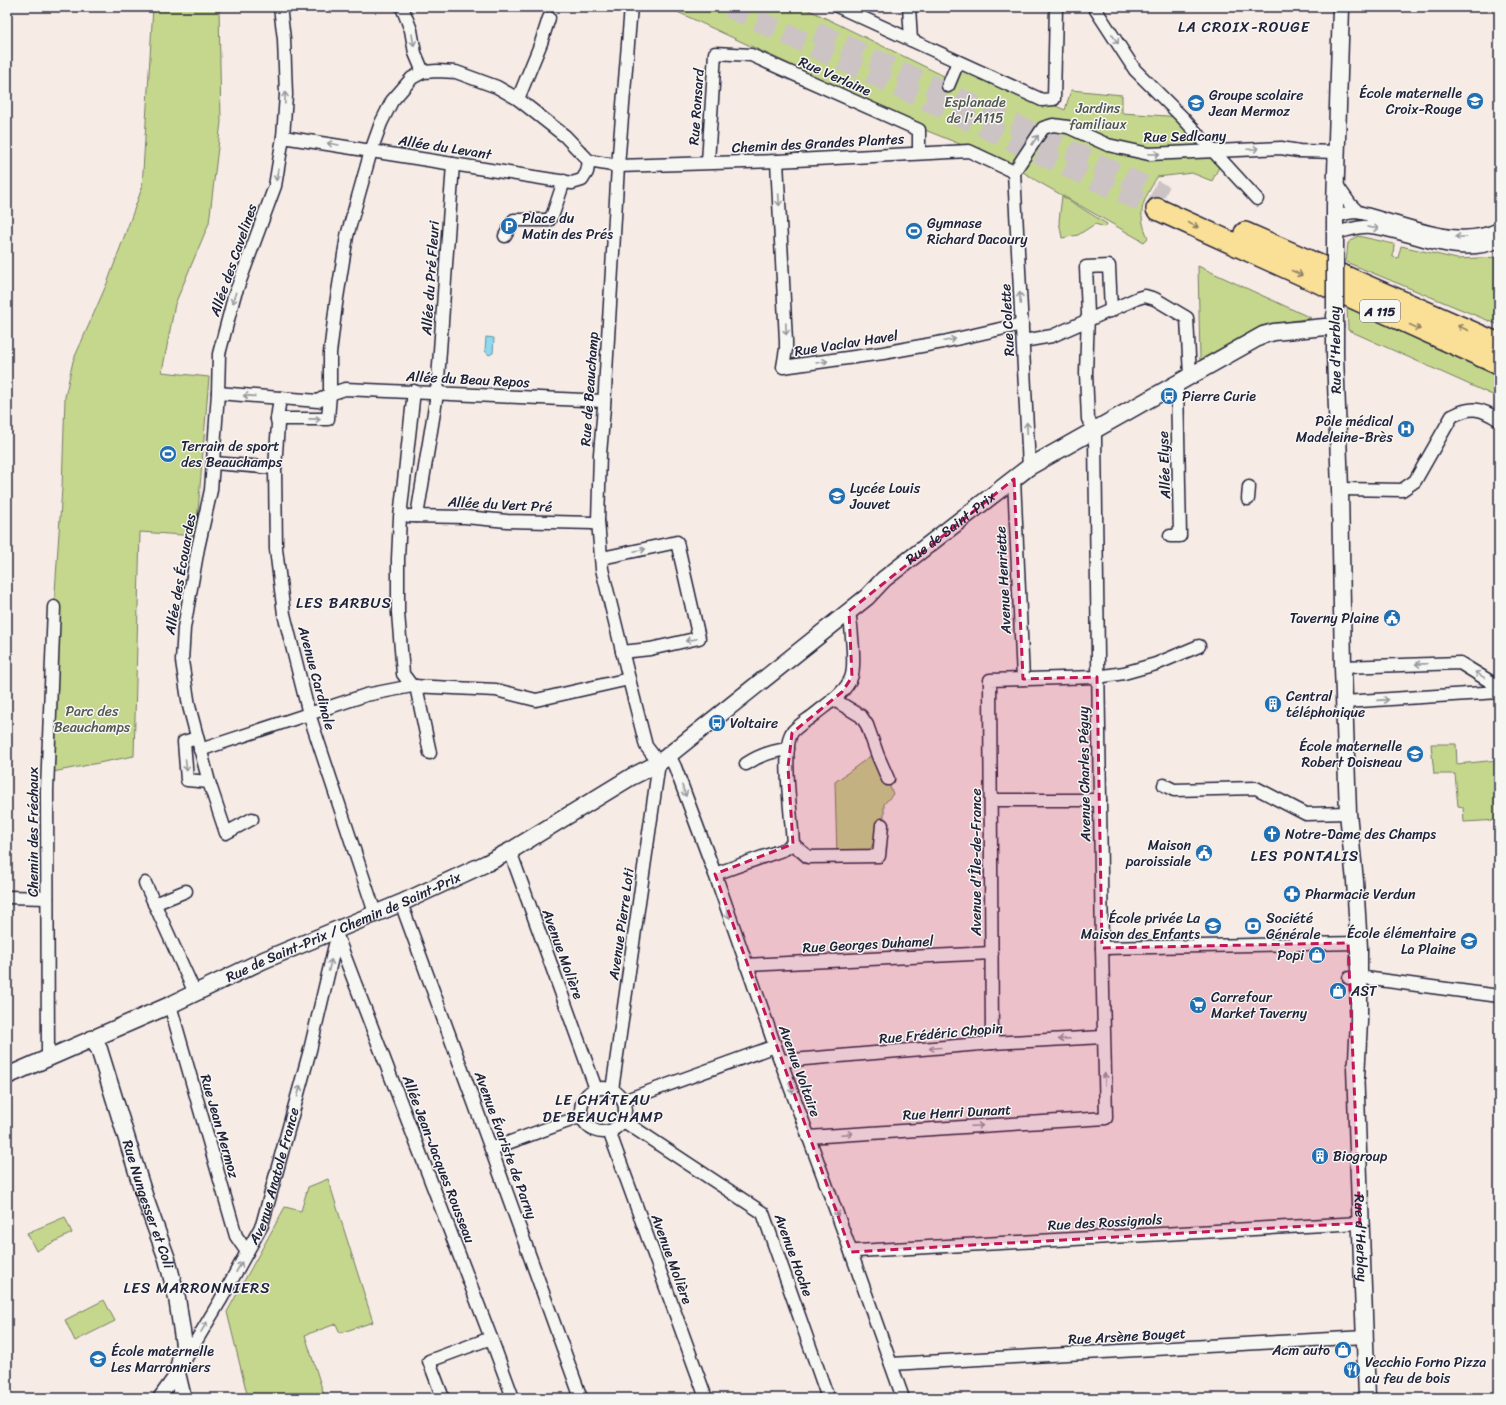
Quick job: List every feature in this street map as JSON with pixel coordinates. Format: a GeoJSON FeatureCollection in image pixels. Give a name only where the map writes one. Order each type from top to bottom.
{"type":"FeatureCollection","features":[{"type":"Feature","properties":{"kind":"highway","name":"A 115"},"geometry":{"type":"LineString","coordinates":[[1499,344],[1266,242],[1161,203],[1499,364]]}},
{"type":"Feature","properties":{"kind":"street","name":"Allée des Cavelines"},"geometry":{"type":"LineString","coordinates":[[218,393],[219,354],[234,297],[275,186],[283,136],[286,95],[284,38],[280,7]]}},
{"type":"Feature","properties":{"kind":"street"},"geometry":{"type":"LineString","coordinates":[[402,7],[411,30],[415,53],[423,72]]}},
{"type":"Feature","properties":{"kind":"street","name":"Rue de Beauchamp"},"geometry":{"type":"LineString","coordinates":[[631,7],[618,166],[600,454],[598,521],[602,569],[628,679],[646,746],[664,759]]}},
{"type":"Feature","properties":{"kind":"street"},"geometry":{"type":"LineString","coordinates":[[838,7],[1042,100],[1054,99],[1056,7]]}},
{"type":"Feature","properties":{"kind":"street"},"geometry":{"type":"LineString","coordinates":[[909,7],[910,40]]}},
{"type":"Feature","properties":{"kind":"street"},"geometry":{"type":"LineString","coordinates":[[1094,7],[1135,70],[1182,117],[1257,199]]}},
{"type":"Feature","properties":{"kind":"street","name":"Rue d'Herblay"},"geometry":{"type":"LineString","coordinates":[[1341,7],[1335,216],[1335,331],[1348,813],[1355,879],[1353,943],[1354,978],[1351,1021],[1356,1078],[1367,1398]]}},
{"type":"Feature","properties":{"kind":"street"},"geometry":{"type":"LineString","coordinates":[[518,99],[542,43],[549,18]]}},
{"type":"Feature","properties":{"kind":"street","name":"Rue Verlaine"},"geometry":{"type":"LineString","coordinates":[[715,53],[751,55],[919,130],[919,154]]}},
{"type":"Feature","properties":{"kind":"street","name":"Rue Ronsard"},"geometry":{"type":"LineString","coordinates":[[708,162],[715,53]]}},
{"type":"Feature","properties":{"kind":"street"},"geometry":{"type":"LineString","coordinates":[[948,86],[958,62]]}},
{"type":"Feature","properties":{"kind":"street"},"geometry":{"type":"LineString","coordinates":[[277,419],[328,419],[330,394],[330,353],[347,236],[371,151],[381,123],[392,101],[412,78],[423,72],[456,72],[497,88],[518,99],[565,136],[589,161]]}},
{"type":"Feature","properties":{"kind":"street","name":"Rue Sedlcany"},"geometry":{"type":"LineString","coordinates":[[1014,172],[1043,128],[1053,125],[1068,127],[1108,145],[1149,154],[1281,148],[1299,151],[1337,152]]}},
{"type":"Feature","properties":{"kind":"street","name":"Allée du Levant"},"geometry":{"type":"LineString","coordinates":[[283,136],[572,183],[582,180],[587,172],[589,161]]}},
{"type":"Feature","properties":{"kind":"street","name":"Chemin des Grandes Plantes"},"geometry":{"type":"LineString","coordinates":[[589,161],[618,166],[777,161],[969,151],[1014,172]]}},
{"type":"Feature","properties":{"kind":"street","name":"Rue Vaclav Havel"},"geometry":{"type":"LineString","coordinates":[[777,161],[786,341],[783,368],[883,353],[1022,324]]}},
{"type":"Feature","properties":{"kind":"street","name":"Allée du Pré Fleuri"},"geometry":{"type":"LineString","coordinates":[[417,516],[437,394],[452,164]]}},
{"type":"Feature","properties":{"kind":"street","name":"Rue Colette"},"geometry":{"type":"LineString","coordinates":[[1014,172],[1029,467]]}},
{"type":"Feature","properties":{"kind":"street"},"geometry":{"type":"LineString","coordinates":[[505,236],[514,220],[548,220],[553,214],[564,181]]}},
{"type":"Feature","properties":{"kind":"street"},"geometry":{"type":"LineString","coordinates":[[1336,184],[1350,204],[1358,212]]}},
{"type":"Feature","properties":{"kind":"street"},"geometry":{"type":"LineString","coordinates":[[1335,216],[1358,212],[1452,236],[1471,237],[1499,229]]}},
{"type":"Feature","properties":{"kind":"street"},"geometry":{"type":"LineString","coordinates":[[1335,233],[1370,226],[1435,243],[1459,247],[1479,246],[1499,241]]}},
{"type":"Feature","properties":{"kind":"street"},"geometry":{"type":"LineString","coordinates":[[1095,430],[1088,419],[1086,373],[1086,267],[1109,266],[1111,311]]}},
{"type":"Feature","properties":{"kind":"street"},"geometry":{"type":"LineString","coordinates":[[1023,341],[1052,336],[1145,296],[1155,299],[1187,318],[1183,379]]}},
{"type":"Feature","properties":{"kind":"street","name":"Rue de Saint-Prix"},"geometry":{"type":"LineString","coordinates":[[664,759],[867,597],[884,580],[1029,467],[1258,338],[1274,332],[1335,331]]}},
{"type":"Feature","properties":{"kind":"street","name":"Allée Elyse"},"geometry":{"type":"LineString","coordinates":[[1170,536],[1180,536],[1183,379]]}},
{"type":"Feature","properties":{"kind":"street","name":"Allée du Beau Repos"},"geometry":{"type":"LineString","coordinates":[[218,393],[318,401],[330,394],[345,389],[604,401]]}},
{"type":"Feature","properties":{"kind":"street"},"geometry":{"type":"LineString","coordinates":[[414,391],[400,517],[398,613],[403,674],[414,686],[430,753]]}},
{"type":"Feature","properties":{"kind":"street","name":"Allée des Écouardes"},"geometry":{"type":"LineString","coordinates":[[218,393],[212,490],[198,548],[184,628],[182,662],[189,706],[198,744],[226,833],[252,819]]}},
{"type":"Feature","properties":{"kind":"street","name":"Avenue Cardinale"},"geometry":{"type":"LineString","coordinates":[[280,398],[277,419],[278,424],[275,468],[276,549],[284,614],[309,714],[375,913]]}},
{"type":"Feature","properties":{"kind":"street"},"geometry":{"type":"LineString","coordinates":[[1340,489],[1402,490],[1415,481],[1452,416],[1463,410],[1473,408],[1481,410],[1499,420]]}},
{"type":"Feature","properties":{"kind":"street","name":"Avenue Charles Péguy"},"geometry":{"type":"LineString","coordinates":[[1095,430],[1097,677],[1103,1037],[1106,1118]]}},
{"type":"Feature","properties":{"kind":"street"},"geometry":{"type":"LineString","coordinates":[[214,463],[275,468]]}},
{"type":"Feature","properties":{"kind":"street","name":"Avenue Henriette"},"geometry":{"type":"LineString","coordinates":[[1014,479],[1023,679]]}},
{"type":"Feature","properties":{"kind":"street","name":"Allée du Vert Pré"},"geometry":{"type":"LineString","coordinates":[[400,517],[465,517],[577,523],[593,523],[598,521]]}},
{"type":"Feature","properties":{"kind":"street"},"geometry":{"type":"LineString","coordinates":[[602,558],[676,542],[699,638],[650,649],[622,652]]}},
{"type":"Feature","properties":{"kind":"street","name":"Chemin des Fréchaux"},"geometry":{"type":"LineString","coordinates":[[48,1057],[47,791],[54,607]]}},
{"type":"Feature","properties":{"kind":"street"},"geometry":{"type":"LineString","coordinates":[[849,611],[853,661],[852,678],[842,692],[792,733],[788,749],[794,844],[808,857],[879,856],[882,825]]}},
{"type":"Feature","properties":{"kind":"street"},"geometry":{"type":"LineString","coordinates":[[1023,679],[1097,677],[1124,673],[1156,664],[1199,646]]}},
{"type":"Feature","properties":{"kind":"street"},"geometry":{"type":"LineString","coordinates":[[1343,667],[1460,663],[1499,687]]}},
{"type":"Feature","properties":{"kind":"street"},"geometry":{"type":"LineString","coordinates":[[209,782],[187,780],[184,742],[198,744],[309,714],[366,695],[414,686],[496,690],[536,700],[628,679]]}},
{"type":"Feature","properties":{"kind":"street","name":"Avenue d'Île-de-France"},"geometry":{"type":"LineString","coordinates":[[992,1043],[990,680],[1023,679]]}},
{"type":"Feature","properties":{"kind":"street"},"geometry":{"type":"LineString","coordinates":[[1344,702],[1499,692]]}},
{"type":"Feature","properties":{"kind":"street"},"geometry":{"type":"LineString","coordinates":[[833,699],[861,716],[867,725],[888,779]]}},
{"type":"Feature","properties":{"kind":"street"},"geometry":{"type":"LineString","coordinates":[[746,764],[756,757],[777,750],[788,749]]}},
{"type":"Feature","properties":{"kind":"street","name":"Rue de Saint-Prix / Chemin de Saint-Prix"},"geometry":{"type":"LineString","coordinates":[[7,1076],[170,1005],[264,960],[337,935],[375,913],[401,903],[510,851],[631,777],[664,759]]}},
{"type":"Feature","properties":{"kind":"street","name":"Avenue Voltaire"},"geometry":{"type":"LineString","coordinates":[[664,759],[675,767],[715,874],[775,1046],[903,1398]]}},
{"type":"Feature","properties":{"kind":"street","name":"Avenue Pierre Loti"},"geometry":{"type":"LineString","coordinates":[[612,1090],[664,759]]}},
{"type":"Feature","properties":{"kind":"street"},"geometry":{"type":"LineString","coordinates":[[1164,785],[1174,790],[1256,788],[1306,814],[1348,813]]}},
{"type":"Feature","properties":{"kind":"street"},"geometry":{"type":"LineString","coordinates":[[991,800],[1100,800]]}},
{"type":"Feature","properties":{"kind":"street"},"geometry":{"type":"LineString","coordinates":[[715,874],[785,849],[794,844]]}},
{"type":"Feature","properties":{"kind":"street","name":"Avenue Molière"},"geometry":{"type":"LineString","coordinates":[[510,851],[596,1089]]}},
{"type":"Feature","properties":{"kind":"street"},"geometry":{"type":"LineString","coordinates":[[145,883],[195,993]]}},
{"type":"Feature","properties":{"kind":"street"},"geometry":{"type":"LineString","coordinates":[[154,904],[186,891]]}},
{"type":"Feature","properties":{"kind":"street"},"geometry":{"type":"LineString","coordinates":[[7,897],[47,898]]}},
{"type":"Feature","properties":{"kind":"street","name":"Avenue Évariste de Parny"},"geometry":{"type":"LineString","coordinates":[[401,903],[581,1398]]}},
{"type":"Feature","properties":{"kind":"street","name":"Avenue Anatole France"},"geometry":{"type":"LineString","coordinates":[[159,1398],[177,1373],[220,1301],[262,1225],[310,1050],[337,935]]}},
{"type":"Feature","properties":{"kind":"street","name":"Allée Jean-Jacques Rousseau"},"geometry":{"type":"LineString","coordinates":[[337,935],[513,1398]]}},
{"type":"Feature","properties":{"kind":"street"},"geometry":{"type":"LineString","coordinates":[[1102,948],[1353,943]]}},
{"type":"Feature","properties":{"kind":"street","name":"Rue Georges Duhamel"},"geometry":{"type":"LineString","coordinates":[[746,965],[992,953]]}},
{"type":"Feature","properties":{"kind":"street"},"geometry":{"type":"LineString","coordinates":[[1354,978],[1499,996]]}},
{"type":"Feature","properties":{"kind":"street","name":"Rue Jean Mermoz"},"geometry":{"type":"LineString","coordinates":[[170,1005],[236,1236],[247,1252]]}},
{"type":"Feature","properties":{"kind":"street","name":"Rue Frédéric Chopin"},"geometry":{"type":"LineString","coordinates":[[781,1061],[992,1043],[1103,1037]]}},
{"type":"Feature","properties":{"kind":"street","name":"Rue Nungesser et Coli"},"geometry":{"type":"LineString","coordinates":[[92,1039],[102,1056],[146,1201],[167,1259],[178,1298],[184,1345],[177,1373]]}},
{"type":"Feature","properties":{"kind":"street"},"geometry":{"type":"LineString","coordinates":[[623,1101],[775,1046]]}},
{"type":"Feature","properties":{"kind":"street"},"geometry":{"type":"LineString","coordinates":[[606,1088],[612,1090],[617,1093],[623,1101],[625,1108],[622,1120],[614,1128],[609,1130],[596,1130],[585,1122],[582,1116],[582,1103],[590,1092],[596,1089],[606,1088]]}},
{"type":"Feature","properties":{"kind":"street"},"geometry":{"type":"LineString","coordinates":[[491,1149],[582,1116]]}},
{"type":"Feature","properties":{"kind":"street","name":"Rue Henri Dunant"},"geometry":{"type":"LineString","coordinates":[[808,1137],[1106,1118]]}},
{"type":"Feature","properties":{"kind":"street","name":"Avenue Hoche"},"geometry":{"type":"LineString","coordinates":[[622,1120],[763,1213],[828,1398]]}},
{"type":"Feature","properties":{"kind":"street","name":"Avenue Molière"},"geometry":{"type":"LineString","coordinates":[[609,1130],[706,1398]]}},
{"type":"Feature","properties":{"kind":"street","name":"Rue des Rossignols"},"geometry":{"type":"LineString","coordinates":[[851,1252],[1360,1223]]}},
{"type":"Feature","properties":{"kind":"street","name":"Rue Arsène Bouget"},"geometry":{"type":"LineString","coordinates":[[891,1364],[1365,1337]]}},
{"type":"Feature","properties":{"kind":"street"},"geometry":{"type":"LineString","coordinates":[[443,1398],[429,1361],[491,1338]]}},
{"type":"Feature","properties":{"kind":"street"},"geometry":{"type":"LineString","coordinates":[[177,1373],[183,1398]]}},
{"type":"Feature","properties":{"kind":"highlighted area"},"geometry":{"type":"Polygon","coordinates":[[[1014,479],[1023,679],[1097,677],[1102,948],[1348,943],[1360,1223],[851,1252],[715,874],[793,844],[788,767],[792,733],[842,692],[852,677],[849,611],[1014,479]]]}},
{"type":"Feature","properties":{"kind":"green space","name":"Parc des Beauchamps"},"geometry":{"type":"Polygon","coordinates":[[[153,7],[219,7],[221,122],[209,223],[175,304],[162,372],[209,377],[196,536],[140,532],[134,756],[48,773],[54,607],[62,488],[65,397],[73,361],[108,281],[142,188],[153,7]]]}},
{"type":"Feature","properties":{"kind":"green space","name":"Esplanade de l'A115"},"geometry":{"type":"Polygon","coordinates":[[[663,7],[803,7],[950,79],[957,63],[1065,110],[1071,90],[1122,95],[1122,113],[1182,117],[1222,161],[1212,181],[1192,173],[1157,177],[1143,206],[1142,220],[1148,238],[1144,242],[1037,181],[1012,165],[920,128],[787,63],[669,8],[663,7]]]}},
{"type":"Feature","properties":{"kind":"green space"},"geometry":{"type":"Polygon","coordinates":[[[1062,196],[1107,224],[1105,227],[1095,224],[1078,235],[1062,238],[1059,221],[1062,196]]]}},
{"type":"Feature","properties":{"kind":"green space"},"geometry":{"type":"Polygon","coordinates":[[[1358,236],[1394,244],[1393,257],[1398,258],[1401,246],[1457,259],[1499,257],[1499,325],[1346,262],[1348,243],[1358,236]]]}},
{"type":"Feature","properties":{"kind":"green space"},"geometry":{"type":"Polygon","coordinates":[[[1198,266],[1311,318],[1261,326],[1200,360],[1198,266]]]}},
{"type":"Feature","properties":{"kind":"green space"},"geometry":{"type":"Polygon","coordinates":[[[1347,307],[1499,372],[1499,398],[1348,330],[1347,307]]]}},
{"type":"Feature","properties":{"kind":"green space"},"geometry":{"type":"Polygon","coordinates":[[[1431,744],[1456,744],[1457,764],[1499,760],[1499,820],[1464,822],[1463,807],[1458,806],[1455,774],[1434,774],[1431,744]]]}},
{"type":"Feature","properties":{"kind":"green space"},"geometry":{"type":"Polygon","coordinates":[[[876,752],[893,794],[884,804],[884,823],[869,852],[837,857],[835,782],[876,752]]]}},
{"type":"Feature","properties":{"kind":"green space"},"geometry":{"type":"Polygon","coordinates":[[[328,1179],[373,1322],[340,1333],[336,1324],[305,1335],[325,1398],[248,1398],[227,1312],[285,1207],[301,1211],[308,1187],[328,1179]]]}},
{"type":"Feature","properties":{"kind":"green space"},"geometry":{"type":"Polygon","coordinates":[[[65,1217],[72,1233],[36,1251],[27,1233],[65,1217]]]}},
{"type":"Feature","properties":{"kind":"green space"},"geometry":{"type":"Polygon","coordinates":[[[104,1300],[115,1321],[75,1341],[65,1320],[104,1300]]]}},
{"type":"Feature","properties":{"kind":"water"},"geometry":{"type":"Polygon","coordinates":[[[486,337],[494,338],[493,353],[489,355],[485,351],[486,337]]]}},
{"type":"Feature","properties":{"kind":"tunnel"},"geometry":{"type":"LineString","coordinates":[[729,7],[1157,209]]}},
{"type":"Feature","properties":{"kind":"tunnel"},"geometry":{"type":"LineString","coordinates":[[816,32],[1165,196]]}},
{"type":"Feature","properties":{"kind":"place","name":"École maternelle Croix-Rouge"},"geometry":{"type":"Point","coordinates":[1475,101]}},
{"type":"Feature","properties":{"kind":"place","name":"Groupe scolaire Jean Mermoz"},"geometry":{"type":"Point","coordinates":[1196,103]}},
{"type":"Feature","properties":{"kind":"place","name":"Place du Matin des Prés"},"geometry":{"type":"Point","coordinates":[509,226]}},
{"type":"Feature","properties":{"kind":"place","name":"Gymnase Richard Dacoury"},"geometry":{"type":"Point","coordinates":[914,231]}},
{"type":"Feature","properties":{"kind":"place","name":"Pierre Curie"},"geometry":{"type":"Point","coordinates":[1169,396]}},
{"type":"Feature","properties":{"kind":"place","name":"Pôle médical Madeleine-Brès"},"geometry":{"type":"Point","coordinates":[1406,429]}},
{"type":"Feature","properties":{"kind":"place","name":"Terrain de sport des Beauchamps"},"geometry":{"type":"Point","coordinates":[168,454]}},
{"type":"Feature","properties":{"kind":"place","name":"Lycée Louis Jouvet"},"geometry":{"type":"Point","coordinates":[837,496]}},
{"type":"Feature","properties":{"kind":"place","name":"Taverny Plaine"},"geometry":{"type":"Point","coordinates":[1392,618]}},
{"type":"Feature","properties":{"kind":"place","name":"Central téléphonique"},"geometry":{"type":"Point","coordinates":[1273,704]}},
{"type":"Feature","properties":{"kind":"place","name":"Voltaire"},"geometry":{"type":"Point","coordinates":[717,723]}},
{"type":"Feature","properties":{"kind":"place","name":"École maternelle Robert Doisneau"},"geometry":{"type":"Point","coordinates":[1415,754]}},
{"type":"Feature","properties":{"kind":"place","name":"Notre-Dame des Champs"},"geometry":{"type":"Point","coordinates":[1272,834]}},
{"type":"Feature","properties":{"kind":"place","name":"Maison paroissiale"},"geometry":{"type":"Point","coordinates":[1204,853]}},
{"type":"Feature","properties":{"kind":"place","name":"Pharmacie Verdun"},"geometry":{"type":"Point","coordinates":[1292,894]}},
{"type":"Feature","properties":{"kind":"place","name":"École privée La Maison des Enfants"},"geometry":{"type":"Point","coordinates":[1213,926]}},
{"type":"Feature","properties":{"kind":"place","name":"Société Générale"},"geometry":{"type":"Point","coordinates":[1253,926]}},
{"type":"Feature","properties":{"kind":"place","name":"École élémentaire La Plaine"},"geometry":{"type":"Point","coordinates":[1469,941]}},
{"type":"Feature","properties":{"kind":"place","name":"Popi"},"geometry":{"type":"Point","coordinates":[1317,955]}},
{"type":"Feature","properties":{"kind":"place","name":"AST"},"geometry":{"type":"Point","coordinates":[1338,991]}},
{"type":"Feature","properties":{"kind":"place","name":"Carrefour Market Taverny"},"geometry":{"type":"Point","coordinates":[1198,1005]}},
{"type":"Feature","properties":{"kind":"place","name":"Biogroup"},"geometry":{"type":"Point","coordinates":[1320,1156]}},
{"type":"Feature","properties":{"kind":"place","name":"Acm auto"},"geometry":{"type":"Point","coordinates":[1343,1350]}},
{"type":"Feature","properties":{"kind":"place","name":"École maternelle Les Marronniers"},"geometry":{"type":"Point","coordinates":[98,1359]}},
{"type":"Feature","properties":{"kind":"place","name":"Vecchio Forno Pizza au feu de bois"},"geometry":{"type":"Point","coordinates":[1352,1370]}},
{"type":"Feature","properties":{"kind":"district","name":"LA CROIX-ROUGE"},"geometry":{"type":"Point","coordinates":[1244,27]}},
{"type":"Feature","properties":{"kind":"district","name":"LES BARBUS"},"geometry":{"type":"Point","coordinates":[344,603]}},
{"type":"Feature","properties":{"kind":"district","name":"LES PONTALIS"},"geometry":{"type":"Point","coordinates":[1305,856]}},
{"type":"Feature","properties":{"kind":"district","name":"LE CHÂTEAU DE BEAUCHAMP"},"geometry":{"type":"Point","coordinates":[603,1108]}},
{"type":"Feature","properties":{"kind":"district","name":"LES MARRONNIERS"},"geometry":{"type":"Point","coordinates":[197,1288]}},
{"type":"Feature","properties":{"kind":"park label","name":"Jardins familiaux"},"geometry":{"type":"Point","coordinates":[1098,116]}}]}
